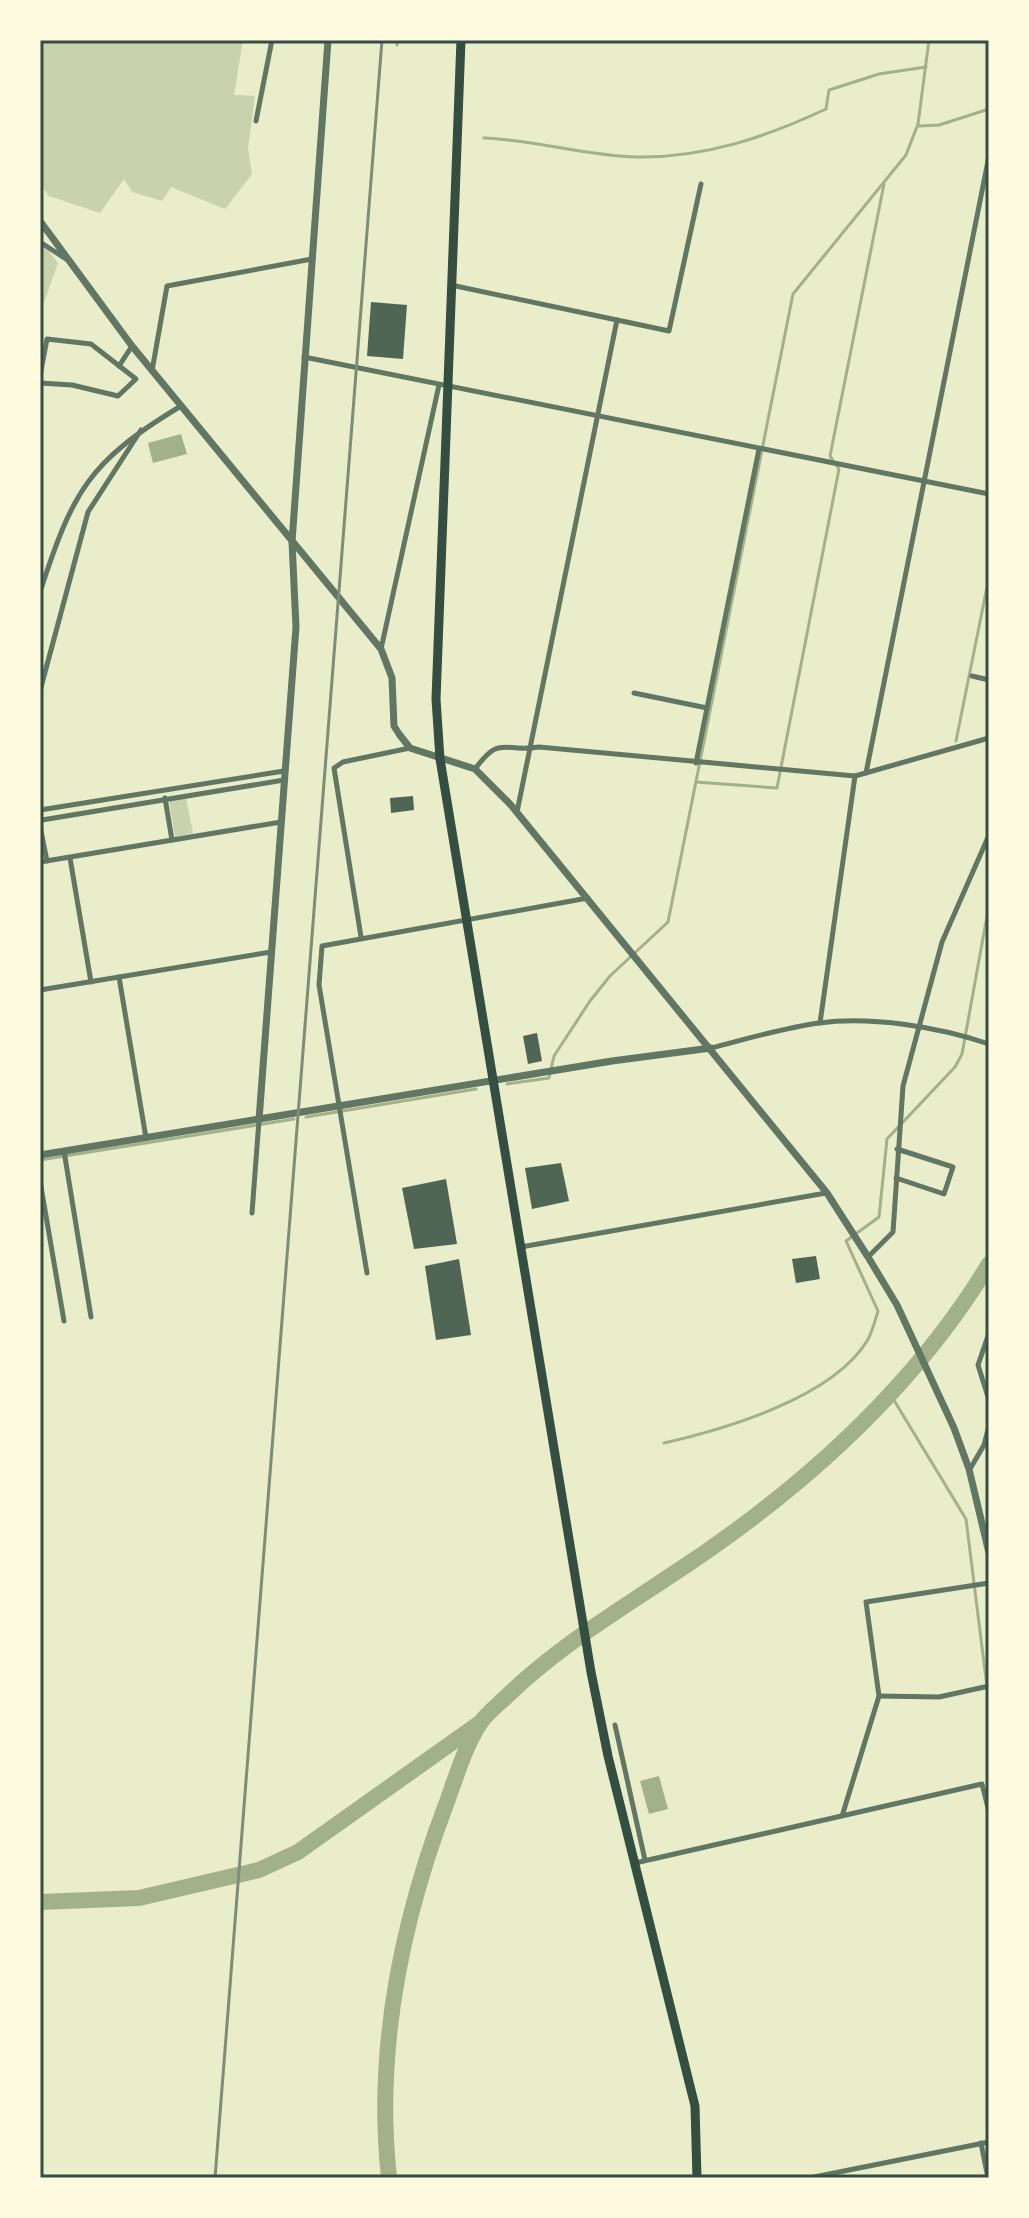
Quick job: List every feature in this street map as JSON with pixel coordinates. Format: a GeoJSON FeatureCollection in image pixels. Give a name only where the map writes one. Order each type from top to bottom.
{"type":"FeatureCollection","features":[{"type":"Feature","properties":{"kind":"highway"},"geometry":{"type":"LineString","coordinates":[[461,40],[444,386],[436,699],[440,759],[591,1672],[640,1862],[695,2106],[697,2178]]}},
{"type":"Feature","properties":{"kind":"street"},"geometry":{"type":"LineString","coordinates":[[256,121],[272,40]]}},
{"type":"Feature","properties":{"kind":"street"},"geometry":{"type":"LineString","coordinates":[[252,1213],[296,627],[292,542],[328,40]]}},
{"type":"Feature","properties":{"kind":"street"},"geometry":{"type":"LineString","coordinates":[[866,773],[989,156]]}},
{"type":"Feature","properties":{"kind":"street"},"geometry":{"type":"LineString","coordinates":[[451,285],[669,331],[701,184]]}},
{"type":"Feature","properties":{"kind":"street"},"geometry":{"type":"LineString","coordinates":[[40,221],[152,372],[381,649],[392,678],[394,726],[410,748]]}},
{"type":"Feature","properties":{"kind":"street"},"geometry":{"type":"LineString","coordinates":[[40,242],[70,262]]}},
{"type":"Feature","properties":{"kind":"street"},"geometry":{"type":"LineString","coordinates":[[152,372],[167,286],[312,259]]}},
{"type":"Feature","properties":{"kind":"street"},"geometry":{"type":"LineString","coordinates":[[517,812],[617,320]]}},
{"type":"Feature","properties":{"kind":"street"},"geometry":{"type":"LineString","coordinates":[[40,376],[47,339],[91,344],[136,379],[118,396],[72,385],[40,383]]}},
{"type":"Feature","properties":{"kind":"street"},"geometry":{"type":"LineString","coordinates":[[119,366],[132,346]]}},
{"type":"Feature","properties":{"kind":"street"},"geometry":{"type":"LineString","coordinates":[[303,357],[989,494]]}},
{"type":"Feature","properties":{"kind":"street"},"geometry":{"type":"LineString","coordinates":[[381,649],[444,386]]}},
{"type":"Feature","properties":{"kind":"street"},"geometry":{"type":"LineString","coordinates":[[40,592],[64,520],[85,484],[108,455],[181,406]]}},
{"type":"Feature","properties":{"kind":"street"},"geometry":{"type":"LineString","coordinates":[[40,691],[88,512],[141,430]]}},
{"type":"Feature","properties":{"kind":"street"},"geometry":{"type":"LineString","coordinates":[[696,763],[759,449]]}},
{"type":"Feature","properties":{"kind":"street"},"geometry":{"type":"LineString","coordinates":[[972,676],[989,680]]}},
{"type":"Feature","properties":{"kind":"street"},"geometry":{"type":"LineString","coordinates":[[634,693],[707,708]]}},
{"type":"Feature","properties":{"kind":"street"},"geometry":{"type":"LineString","coordinates":[[475,769],[489,749],[530,749],[855,776],[989,738]]}},
{"type":"Feature","properties":{"kind":"street"},"geometry":{"type":"LineString","coordinates":[[361,937],[334,768],[343,762],[410,748],[475,769],[517,812],[589,897],[827,1193],[901,1312],[937,1391],[969,1469],[987,1528],[989,1553]]}},
{"type":"Feature","properties":{"kind":"street"},"geometry":{"type":"LineString","coordinates":[[281,822],[44,861],[40,825],[42,820],[284,775]]}},
{"type":"Feature","properties":{"kind":"street"},"geometry":{"type":"LineString","coordinates":[[40,810],[284,775]]}},
{"type":"Feature","properties":{"kind":"street"},"geometry":{"type":"LineString","coordinates":[[820,1023],[855,776]]}},
{"type":"Feature","properties":{"kind":"street"},"geometry":{"type":"LineString","coordinates":[[165,798],[172,840]]}},
{"type":"Feature","properties":{"kind":"street"},"geometry":{"type":"LineString","coordinates":[[868,1257],[893,1232],[903,1086],[942,942],[989,835]]}},
{"type":"Feature","properties":{"kind":"street"},"geometry":{"type":"LineString","coordinates":[[70,858],[91,982]]}},
{"type":"Feature","properties":{"kind":"street"},"geometry":{"type":"LineString","coordinates":[[367,1273],[319,985],[322,946],[589,897]]}},
{"type":"Feature","properties":{"kind":"street"},"geometry":{"type":"LineString","coordinates":[[40,990],[272,952]]}},
{"type":"Feature","properties":{"kind":"street"},"geometry":{"type":"LineString","coordinates":[[119,977],[146,1138]]}},
{"type":"Feature","properties":{"kind":"street"},"geometry":{"type":"LineString","coordinates":[[40,1155],[711,1048],[820,1023],[868,1023],[917,1029],[989,1044]]}},
{"type":"Feature","properties":{"kind":"street"},"geometry":{"type":"LineString","coordinates":[[896,1178],[944,1194],[953,1167],[897,1149]]}},
{"type":"Feature","properties":{"kind":"street"},"geometry":{"type":"LineString","coordinates":[[64,1151],[91,1317]]}},
{"type":"Feature","properties":{"kind":"street"},"geometry":{"type":"LineString","coordinates":[[40,1181],[64,1321]]}},
{"type":"Feature","properties":{"kind":"street"},"geometry":{"type":"LineString","coordinates":[[520,1248],[827,1193]]}},
{"type":"Feature","properties":{"kind":"street"},"geometry":{"type":"LineString","coordinates":[[989,1333],[978,1365],[989,1400]]}},
{"type":"Feature","properties":{"kind":"street"},"geometry":{"type":"LineString","coordinates":[[969,1469],[984,1445],[989,1426]]}},
{"type":"Feature","properties":{"kind":"street"},"geometry":{"type":"LineString","coordinates":[[843,1814],[879,1696],[866,1602],[989,1583]]}},
{"type":"Feature","properties":{"kind":"street"},"geometry":{"type":"LineString","coordinates":[[879,1696],[939,1697],[989,1686]]}},
{"type":"Feature","properties":{"kind":"street"},"geometry":{"type":"LineString","coordinates":[[615,1725],[640,1862],[986,1782],[989,1812]]}},
{"type":"Feature","properties":{"kind":"street"},"geometry":{"type":"LineString","coordinates":[[809,2178],[989,2142]]}},
{"type":"Feature","properties":{"kind":"street"},"geometry":{"type":"LineString","coordinates":[[981,2143],[988,2178]]}},
{"type":"Feature","properties":{"kind":"shaded area"},"geometry":{"type":"Polygon","coordinates":[[[40,40],[243,40],[234,95],[255,96],[248,148],[252,174],[225,209],[171,187],[162,201],[132,192],[124,179],[100,213],[49,196],[40,184],[40,40]]]}},
{"type":"Feature","properties":{"kind":"shaded area"},"geometry":{"type":"Polygon","coordinates":[[[40,240],[58,263],[40,314],[40,240]]]}},
{"type":"Feature","properties":{"kind":"shaded area"},"geometry":{"type":"Polygon","coordinates":[[[181,434],[187,454],[153,463],[148,443],[181,434]]]}},
{"type":"Feature","properties":{"kind":"shaded area"},"geometry":{"type":"Polygon","coordinates":[[[186,798],[193,833],[175,837],[169,801],[186,798]]]}},
{"type":"Feature","properties":{"kind":"shaded area"},"geometry":{"type":"Polygon","coordinates":[[[659,1776],[668,1809],[649,1814],[640,1781],[659,1776]]]}},
{"type":"Feature","properties":{"kind":"building"},"geometry":{"type":"Polygon","coordinates":[[[371,302],[407,305],[403,359],[367,356],[371,302]]]}},
{"type":"Feature","properties":{"kind":"building"},"geometry":{"type":"Polygon","coordinates":[[[413,796],[414,810],[391,813],[390,798],[413,796]]]}},
{"type":"Feature","properties":{"kind":"building"},"geometry":{"type":"Polygon","coordinates":[[[537,1033],[542,1061],[528,1064],[523,1036],[537,1033]]]}},
{"type":"Feature","properties":{"kind":"building"},"geometry":{"type":"Polygon","coordinates":[[[561,1163],[569,1201],[532,1209],[525,1168],[561,1163]]]}},
{"type":"Feature","properties":{"kind":"building"},"geometry":{"type":"Polygon","coordinates":[[[446,1179],[457,1244],[414,1249],[402,1188],[446,1179]]]}},
{"type":"Feature","properties":{"kind":"building"},"geometry":{"type":"Polygon","coordinates":[[[816,1256],[820,1279],[796,1283],[792,1259],[816,1256]]]}},
{"type":"Feature","properties":{"kind":"building"},"geometry":{"type":"Polygon","coordinates":[[[459,1259],[471,1335],[436,1340],[425,1266],[459,1259]]]}},
{"type":"Feature","properties":{"kind":"waterway"},"geometry":{"type":"LineString","coordinates":[[397,40],[397,45]]}},
{"type":"Feature","properties":{"kind":"waterway"},"geometry":{"type":"LineString","coordinates":[[507,1084],[549,1078],[554,1056],[590,1001],[610,976],[668,922],[793,294],[906,155],[918,124],[929,40]]}},
{"type":"Feature","properties":{"kind":"waterway"},"geometry":{"type":"LineString","coordinates":[[484,138],[618,156],[687,154],[758,137],[826,109],[829,90],[879,74],[926,67]]}},
{"type":"Feature","properties":{"kind":"waterway"},"geometry":{"type":"LineString","coordinates":[[919,126],[939,125],[989,109]]}},
{"type":"Feature","properties":{"kind":"waterway"},"geometry":{"type":"LineString","coordinates":[[696,782],[777,788],[839,469],[830,456],[884,184]]}},
{"type":"Feature","properties":{"kind":"waterway"},"geometry":{"type":"LineString","coordinates":[[956,741],[989,577]]}},
{"type":"Feature","properties":{"kind":"waterway"},"geometry":{"type":"LineString","coordinates":[[664,1443],[746,1420],[803,1395],[851,1361],[867,1341],[878,1311],[846,1241],[879,1217],[887,1139],[955,1067],[962,1054],[989,905]]}},
{"type":"Feature","properties":{"kind":"waterway"},"geometry":{"type":"LineString","coordinates":[[306,1117],[476,1089]]}},
{"type":"Feature","properties":{"kind":"waterway"},"geometry":{"type":"LineString","coordinates":[[40,1160],[294,1119]]}},
{"type":"Feature","properties":{"kind":"waterway"},"geometry":{"type":"LineString","coordinates":[[389,2178],[386,2130],[389,2033],[405,1938],[432,1844],[462,1759],[481,1722],[545,1663],[584,1633],[714,1547],[846,1439],[923,1356],[989,1264]]}},
{"type":"Feature","properties":{"kind":"waterway"},"geometry":{"type":"LineString","coordinates":[[889,1392],[966,1519],[989,1703]]}},
{"type":"Feature","properties":{"kind":"waterway"},"geometry":{"type":"LineString","coordinates":[[40,1902],[139,1898],[259,1870],[298,1852],[481,1722]]}},
{"type":"Feature","properties":{"kind":"railway"},"geometry":{"type":"LineString","coordinates":[[215,2178],[382,40]]}}]}
